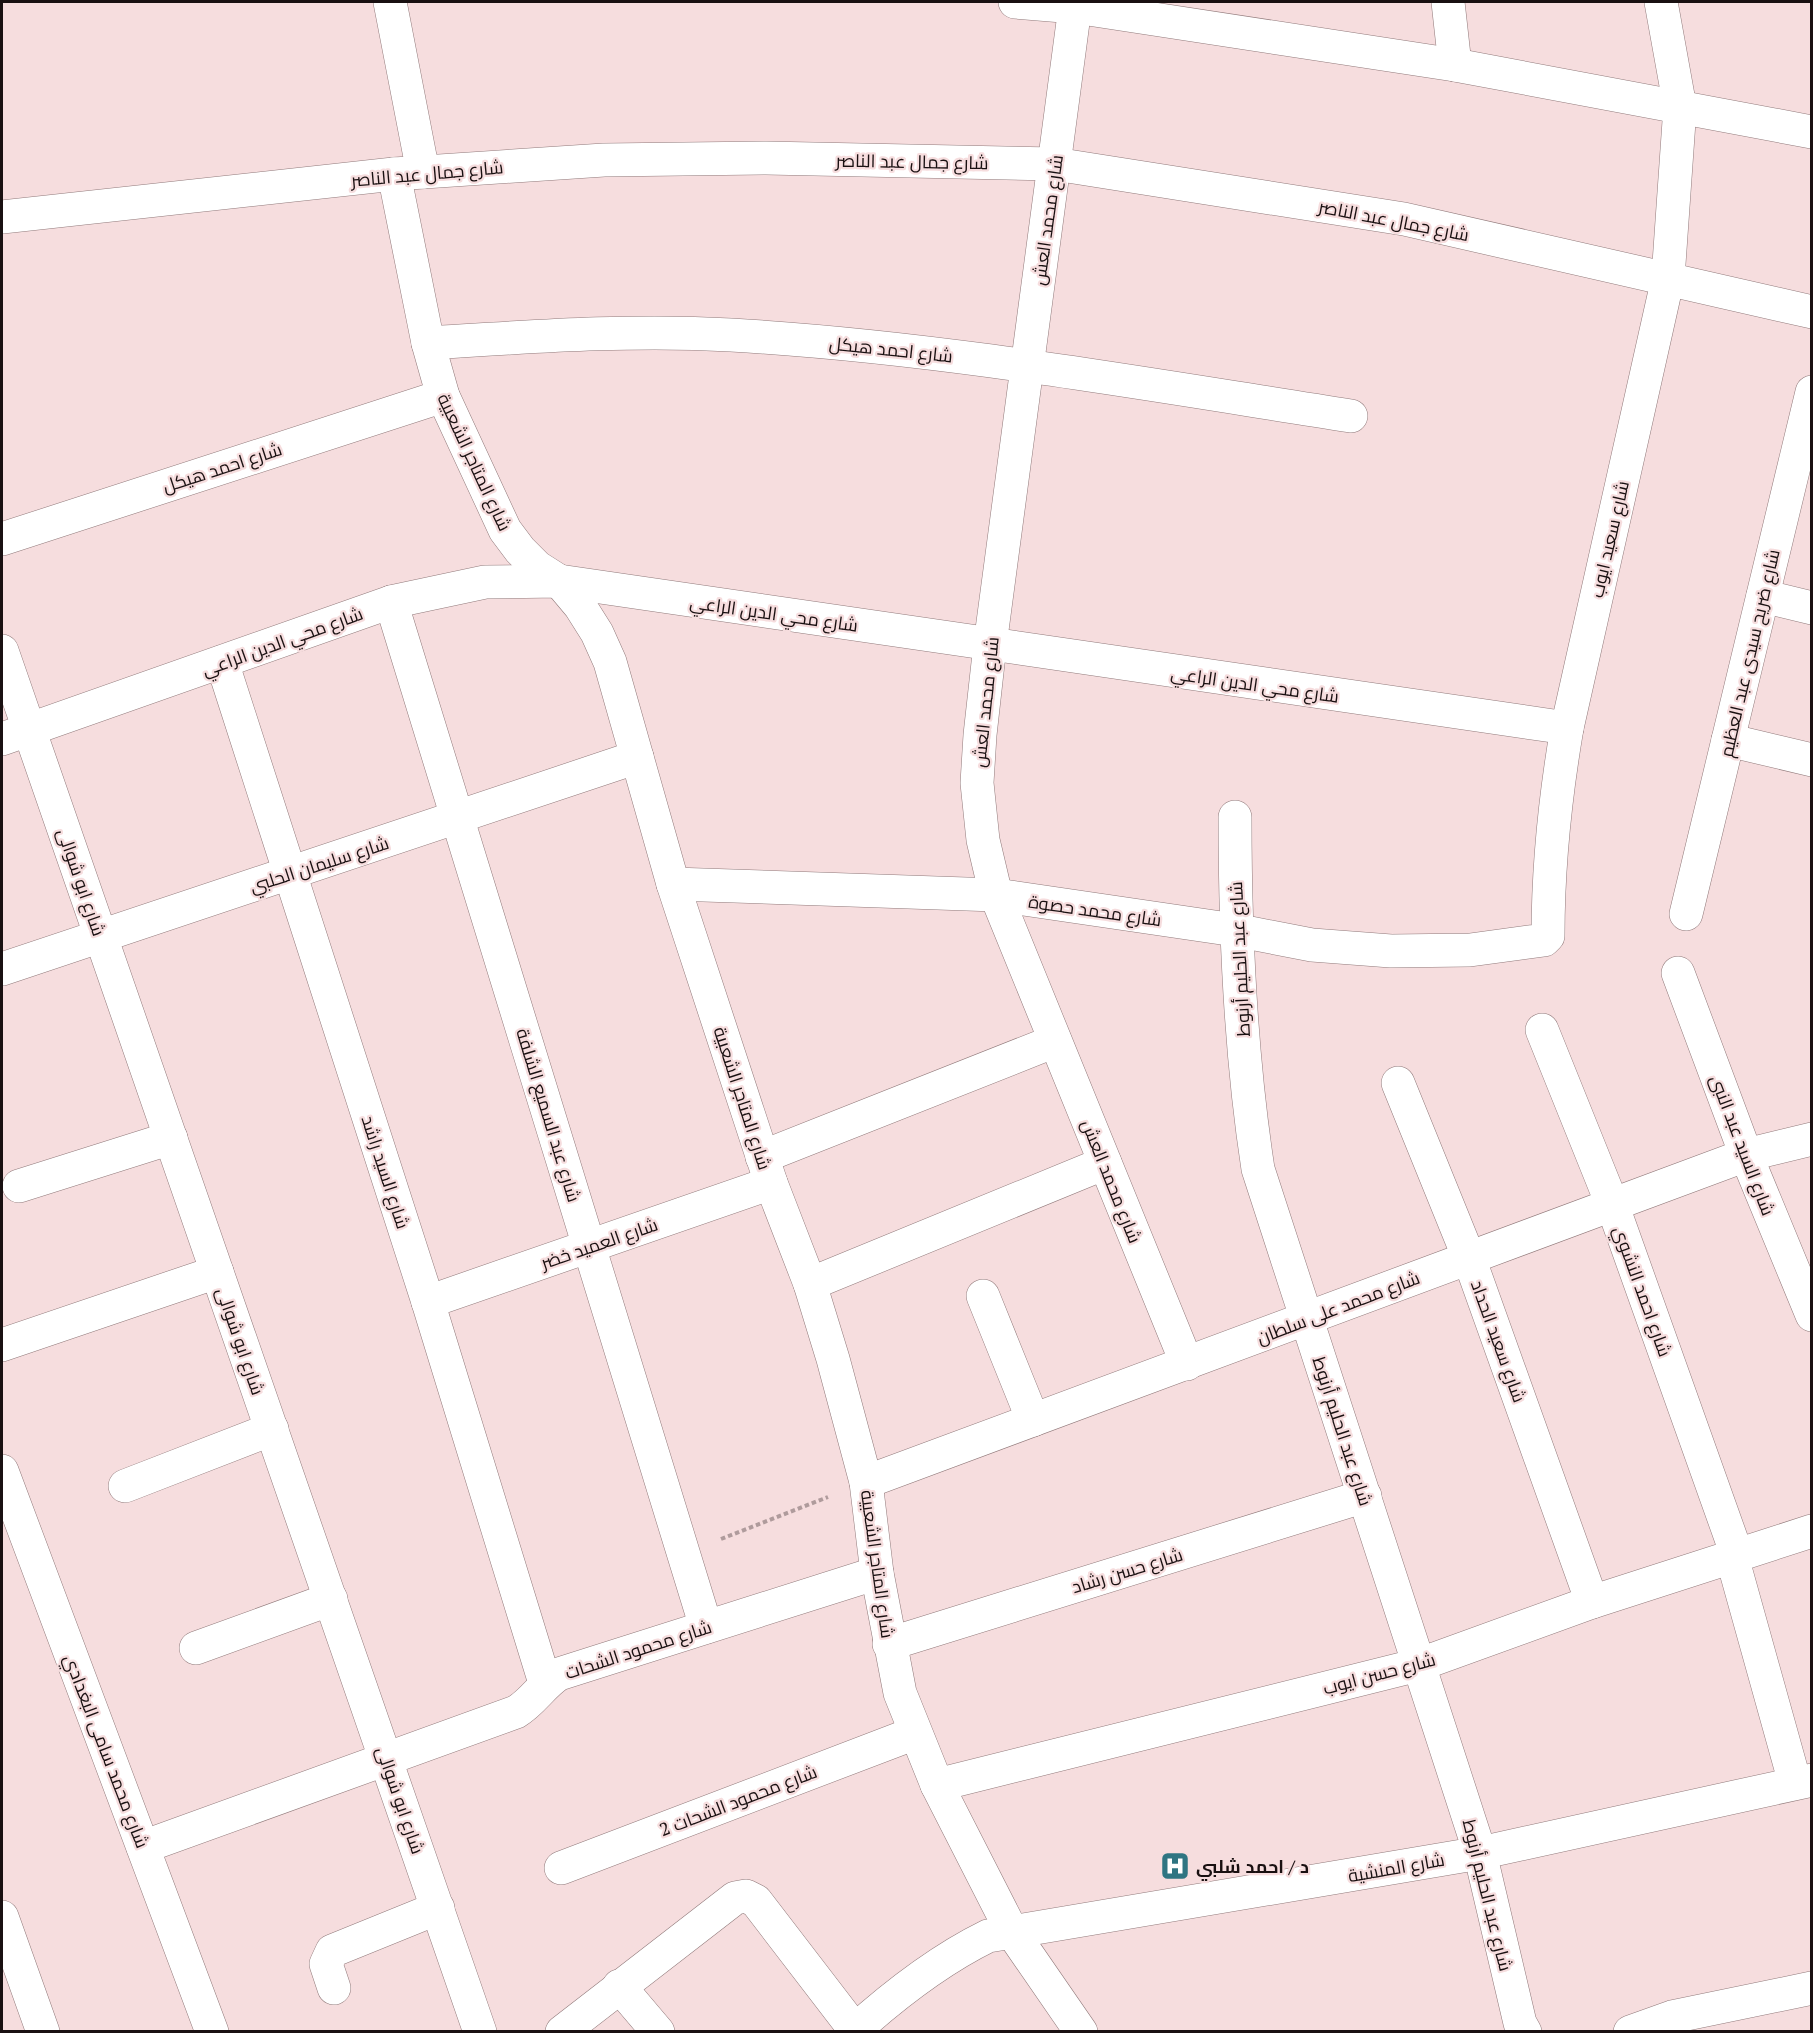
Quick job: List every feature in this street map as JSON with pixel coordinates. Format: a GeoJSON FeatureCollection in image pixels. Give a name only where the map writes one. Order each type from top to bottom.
{"type":"FeatureCollection","features":[{"type":"Feature","properties":{"kind":"street","name":"شارع المتاجر الشعبية"},"geometry":{"type":"LineString","coordinates":[[390,2],[428,343],[443,396],[505,530],[537,567],[559,581],[597,633],[609,663],[673,884],[767,1170],[810,1284],[866,1482],[877,1573],[900,1693],[938,1785],[1012,1932],[1081,2031]]}},
{"type":"Feature","properties":{"kind":"street"},"geometry":{"type":"LineString","coordinates":[[1015,2],[1075,7],[1455,65],[1812,132]]}},
{"type":"Feature","properties":{"kind":"street"},"geometry":{"type":"LineString","coordinates":[[1448,2],[1455,65]]}},
{"type":"Feature","properties":{"kind":"street","name":"شارع سعيد ايوب"},"geometry":{"type":"LineString","coordinates":[[1515,945],[1540,942],[1548,936],[1548,870],[1555,801],[1567,728],[1668,278],[1680,107],[1661,2]]}},
{"type":"Feature","properties":{"kind":"street","name":"شارع محمد العش"},"geometry":{"type":"LineString","coordinates":[[1075,7],[990,645],[977,783],[983,840],[996,895],[1186,1364]]}},
{"type":"Feature","properties":{"kind":"street","name":"شارع جمال عبد الناصر"},"geometry":{"type":"LineString","coordinates":[[2,218],[408,173],[604,160],[766,158],[1055,164],[1404,219],[1812,312]]}},
{"type":"Feature","properties":{"kind":"street","name":"شارع احمد هيكل"},"geometry":{"type":"LineString","coordinates":[[428,343],[578,334],[728,335],[878,345],[1351,416]]}},
{"type":"Feature","properties":{"kind":"street","name":"شارع ضريح سيدى عبد العظيم"},"geometry":{"type":"LineString","coordinates":[[1686,914],[1812,392]]}},
{"type":"Feature","properties":{"kind":"street","name":"شارع احمد هيكل"},"geometry":{"type":"LineString","coordinates":[[2,539],[443,396]]}},
{"type":"Feature","properties":{"kind":"street","name":"شارع محي الدين الراعي"},"geometry":{"type":"LineString","coordinates":[[15,735],[391,602],[485,582],[559,581],[1567,728]]}},
{"type":"Feature","properties":{"kind":"street"},"geometry":{"type":"LineString","coordinates":[[1762,596],[1812,608]]}},
{"type":"Feature","properties":{"kind":"street","name":"شارع عبد السميع الشلفة"},"geometry":{"type":"LineString","coordinates":[[391,602],[706,1627]]}},
{"type":"Feature","properties":{"kind":"street","name":"شارع ابو شوالى"},"geometry":{"type":"LineString","coordinates":[[2,651],[15,735],[101,936],[480,2031]]}},
{"type":"Feature","properties":{"kind":"street","name":"شارع السيد راشد"},"geometry":{"type":"LineString","coordinates":[[222,662],[428,1302],[545,1683]]}},
{"type":"Feature","properties":{"kind":"street"},"geometry":{"type":"LineString","coordinates":[[1728,740],[1812,760]]}},
{"type":"Feature","properties":{"kind":"street","name":"شارع سليمان الحلبي"},"geometry":{"type":"LineString","coordinates":[[2,969],[637,758]]}},
{"type":"Feature","properties":{"kind":"street","name":"شارع عبد الحليم أرنوط"},"geometry":{"type":"LineString","coordinates":[[1235,817],[1234,930],[1249,1113],[1258,1168],[1480,1853],[1520,2023],[1525,2031]]}},
{"type":"Feature","properties":{"kind":"street","name":"شارع محمد حصوة"},"geometry":{"type":"LineString","coordinates":[[673,884],[996,895],[1234,930],[1312,945],[1391,951],[1470,951],[1515,945]]}},
{"type":"Feature","properties":{"kind":"street","name":"شارع السيد عبد النبى"},"geometry":{"type":"LineString","coordinates":[[1678,974],[1746,1155],[1812,1316]]}},
{"type":"Feature","properties":{"kind":"street","name":"شارع احمد النشوي"},"geometry":{"type":"LineString","coordinates":[[1542,1030],[1612,1204],[1735,1556],[1804,1782]]}},
{"type":"Feature","properties":{"kind":"street","name":"شارع العميد خضر"},"geometry":{"type":"LineString","coordinates":[[428,1302],[589,1246],[767,1170],[1055,1041]]}},
{"type":"Feature","properties":{"kind":"street","name":"شارع سعيد الحداد"},"geometry":{"type":"LineString","coordinates":[[1398,1083],[1469,1258],[1592,1602]]}},
{"type":"Feature","properties":{"kind":"street"},"geometry":{"type":"LineString","coordinates":[[19,1186],[171,1138]]}},
{"type":"Feature","properties":{"kind":"street","name":"شارع محمد على سلطان"},"geometry":{"type":"LineString","coordinates":[[866,1482],[1746,1155],[1812,1139]]}},
{"type":"Feature","properties":{"kind":"street"},"geometry":{"type":"LineString","coordinates":[[810,1284],[1105,1163]]}},
{"type":"Feature","properties":{"kind":"street"},"geometry":{"type":"LineString","coordinates":[[2,1345],[218,1272]]}},
{"type":"Feature","properties":{"kind":"street"},"geometry":{"type":"LineString","coordinates":[[983,1296],[1033,1420]]}},
{"type":"Feature","properties":{"kind":"street"},"geometry":{"type":"LineString","coordinates":[[124,1486],[272,1429]]}},
{"type":"Feature","properties":{"kind":"street","name":"شارع محمد سامى البغدادي"},"geometry":{"type":"LineString","coordinates":[[2,1471],[212,2031]]}},
{"type":"Feature","properties":{"kind":"street","name":"شارع حسن رشاد"},"geometry":{"type":"LineString","coordinates":[[889,1644],[1365,1496]]}},
{"type":"Feature","properties":{"kind":"street","name":"شارع حسن ايوب"},"geometry":{"type":"LineString","coordinates":[[938,1785],[1418,1665],[1592,1602],[1812,1532]]}},
{"type":"Feature","properties":{"kind":"street","name":"شارع محمود الشحات"},"geometry":{"type":"LineString","coordinates":[[143,1847],[516,1712],[527,1706],[545,1683],[574,1669],[877,1573]]}},
{"type":"Feature","properties":{"kind":"street"},"geometry":{"type":"LineString","coordinates":[[196,1648],[331,1599]]}},
{"type":"Feature","properties":{"kind":"street","name":"شارع محمود الشحات 2"},"geometry":{"type":"LineString","coordinates":[[561,1868],[915,1733]]}},
{"type":"Feature","properties":{"kind":"street","name":"شارع المنشية"},"geometry":{"type":"LineString","coordinates":[[854,2031],[913,1983],[967,1947],[988,1936],[1480,1853],[1804,1782]]}},
{"type":"Feature","properties":{"kind":"street"},"geometry":{"type":"LineString","coordinates":[[562,2031],[735,1898],[746,1896],[756,1901],[854,2031]]}},
{"type":"Feature","properties":{"kind":"street"},"geometry":{"type":"LineString","coordinates":[[334,1988],[326,1964],[332,1951],[438,1908]]}},
{"type":"Feature","properties":{"kind":"street"},"geometry":{"type":"LineString","coordinates":[[2,1917],[43,2031]]}},
{"type":"Feature","properties":{"kind":"street"},"geometry":{"type":"LineString","coordinates":[[620,1986],[658,2031]]}},
{"type":"Feature","properties":{"kind":"street"},"geometry":{"type":"LineString","coordinates":[[1630,2031],[1672,2017],[1724,2019],[1812,1988]]}},
{"type":"Feature","properties":{"kind":"path"},"geometry":{"type":"LineString","coordinates":[[684,1553],[866,1482]]}},
{"type":"Feature","properties":{"kind":"place","name":"د / احمد شلبي"},"geometry":{"type":"Point","coordinates":[1175,1866]}}]}
